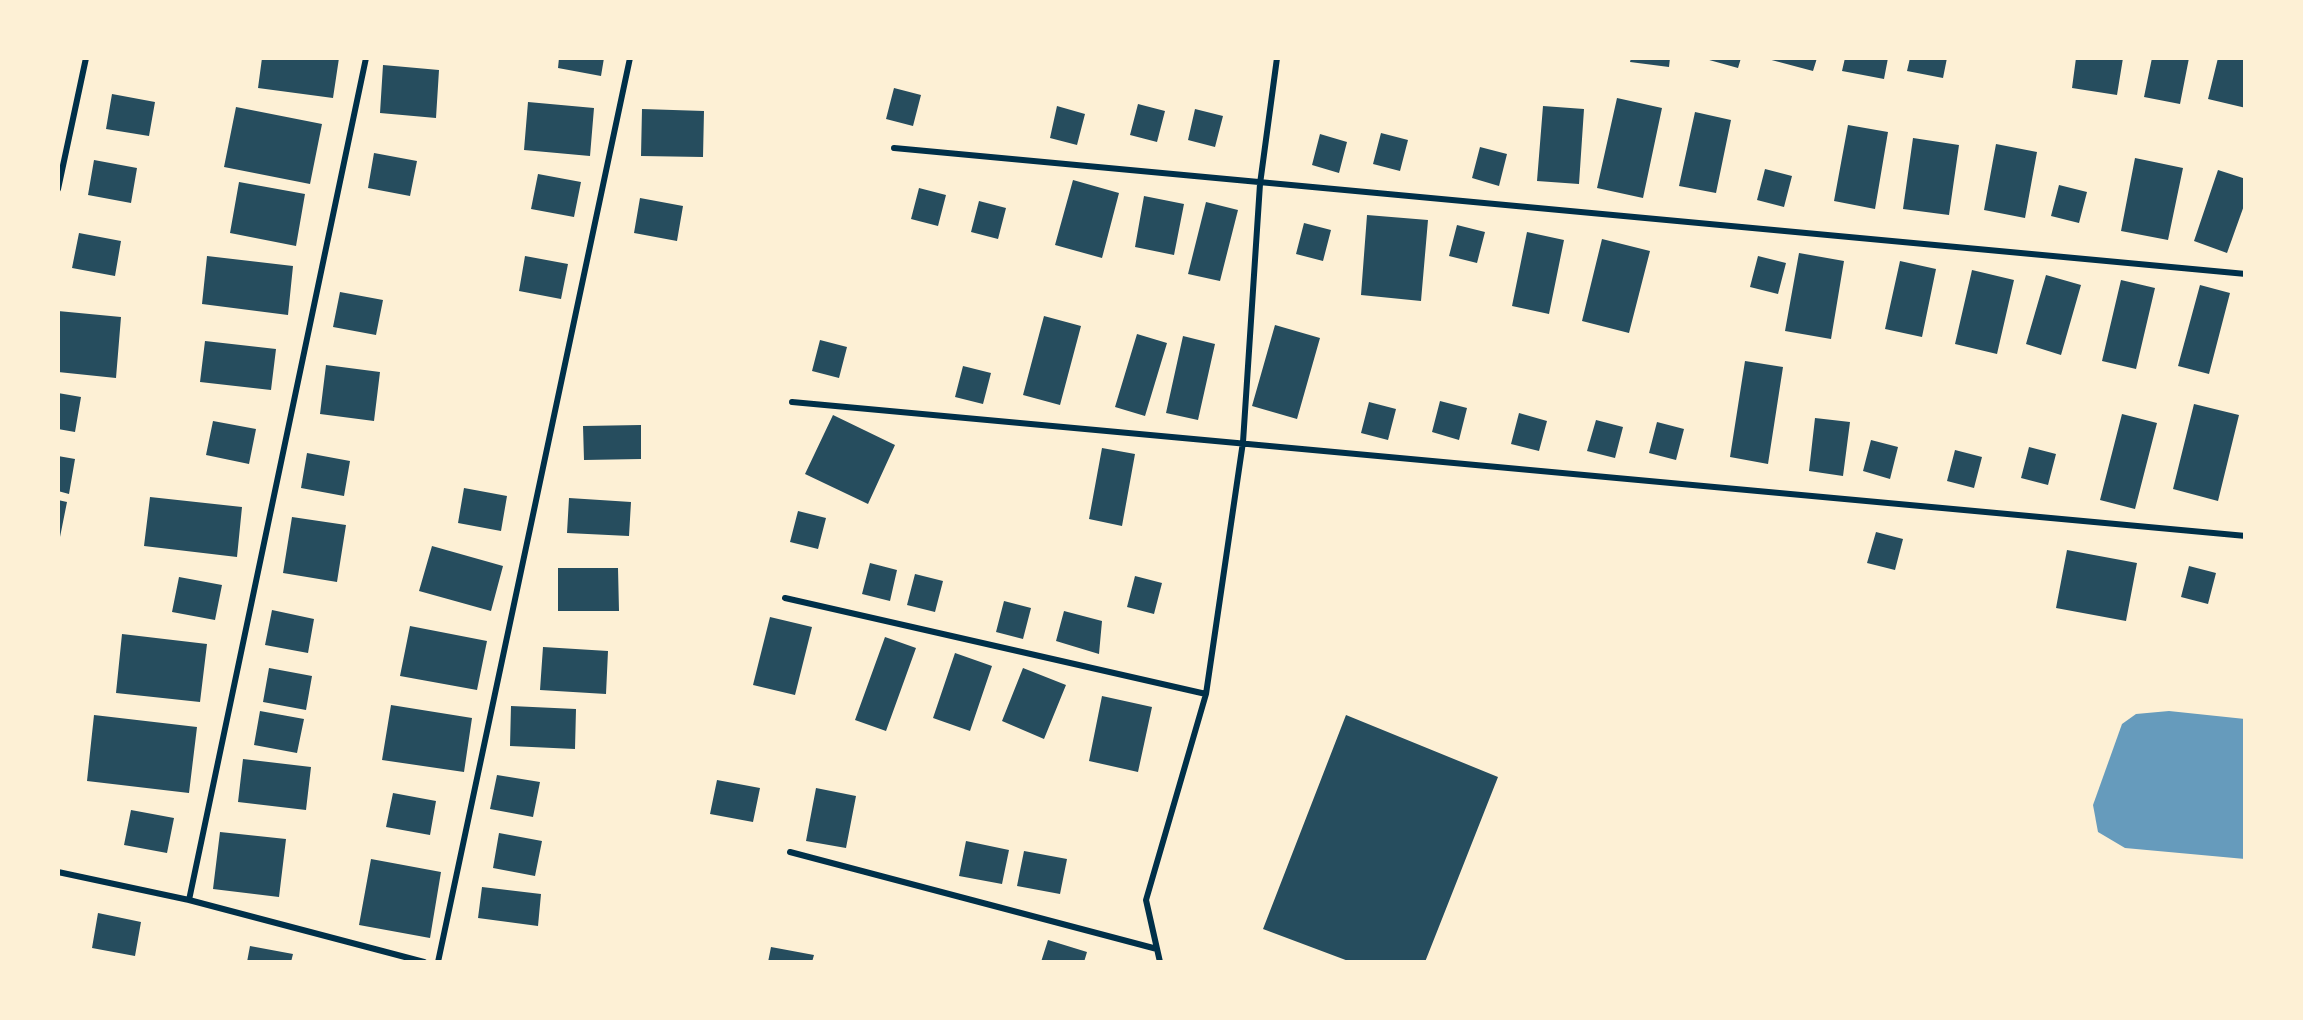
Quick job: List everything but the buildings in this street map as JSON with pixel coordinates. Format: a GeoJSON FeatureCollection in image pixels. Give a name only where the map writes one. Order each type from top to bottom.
{"type":"FeatureCollection","features":[{"type":"Feature","properties":{"kind":"lane"},"geometry":{"type":"LineString","coordinates":[[58,189],[86,58]]}},
{"type":"Feature","properties":{"kind":"lane"},"geometry":{"type":"LineString","coordinates":[[189,900],[366,58]]}},
{"type":"Feature","properties":{"kind":"lane"},"geometry":{"type":"LineString","coordinates":[[438,962],[630,58]]}},
{"type":"Feature","properties":{"kind":"lane"},"geometry":{"type":"LineString","coordinates":[[1160,962],[1146,900],[1206,694],[1243,442],[1260,184],[1277,58]]}},
{"type":"Feature","properties":{"kind":"lane"},"geometry":{"type":"LineString","coordinates":[[894,148],[2246,274]]}},
{"type":"Feature","properties":{"kind":"lane"},"geometry":{"type":"LineString","coordinates":[[792,402],[2246,536]]}},
{"type":"Feature","properties":{"kind":"lane"},"geometry":{"type":"LineString","coordinates":[[785,598],[1206,694]]}},
{"type":"Feature","properties":{"kind":"lane"},"geometry":{"type":"LineString","coordinates":[[790,852],[1157,949]]}},
{"type":"Feature","properties":{"kind":"lane"},"geometry":{"type":"LineString","coordinates":[[58,872],[189,900],[424,962]]}},
{"type":"Feature","properties":{"kind":"water"},"geometry":{"type":"Polygon","coordinates":[[[2169,711],[2245,719],[2245,859],[2125,848],[2098,832],[2093,805],[2122,724],[2136,714],[2169,711]]]}}]}
